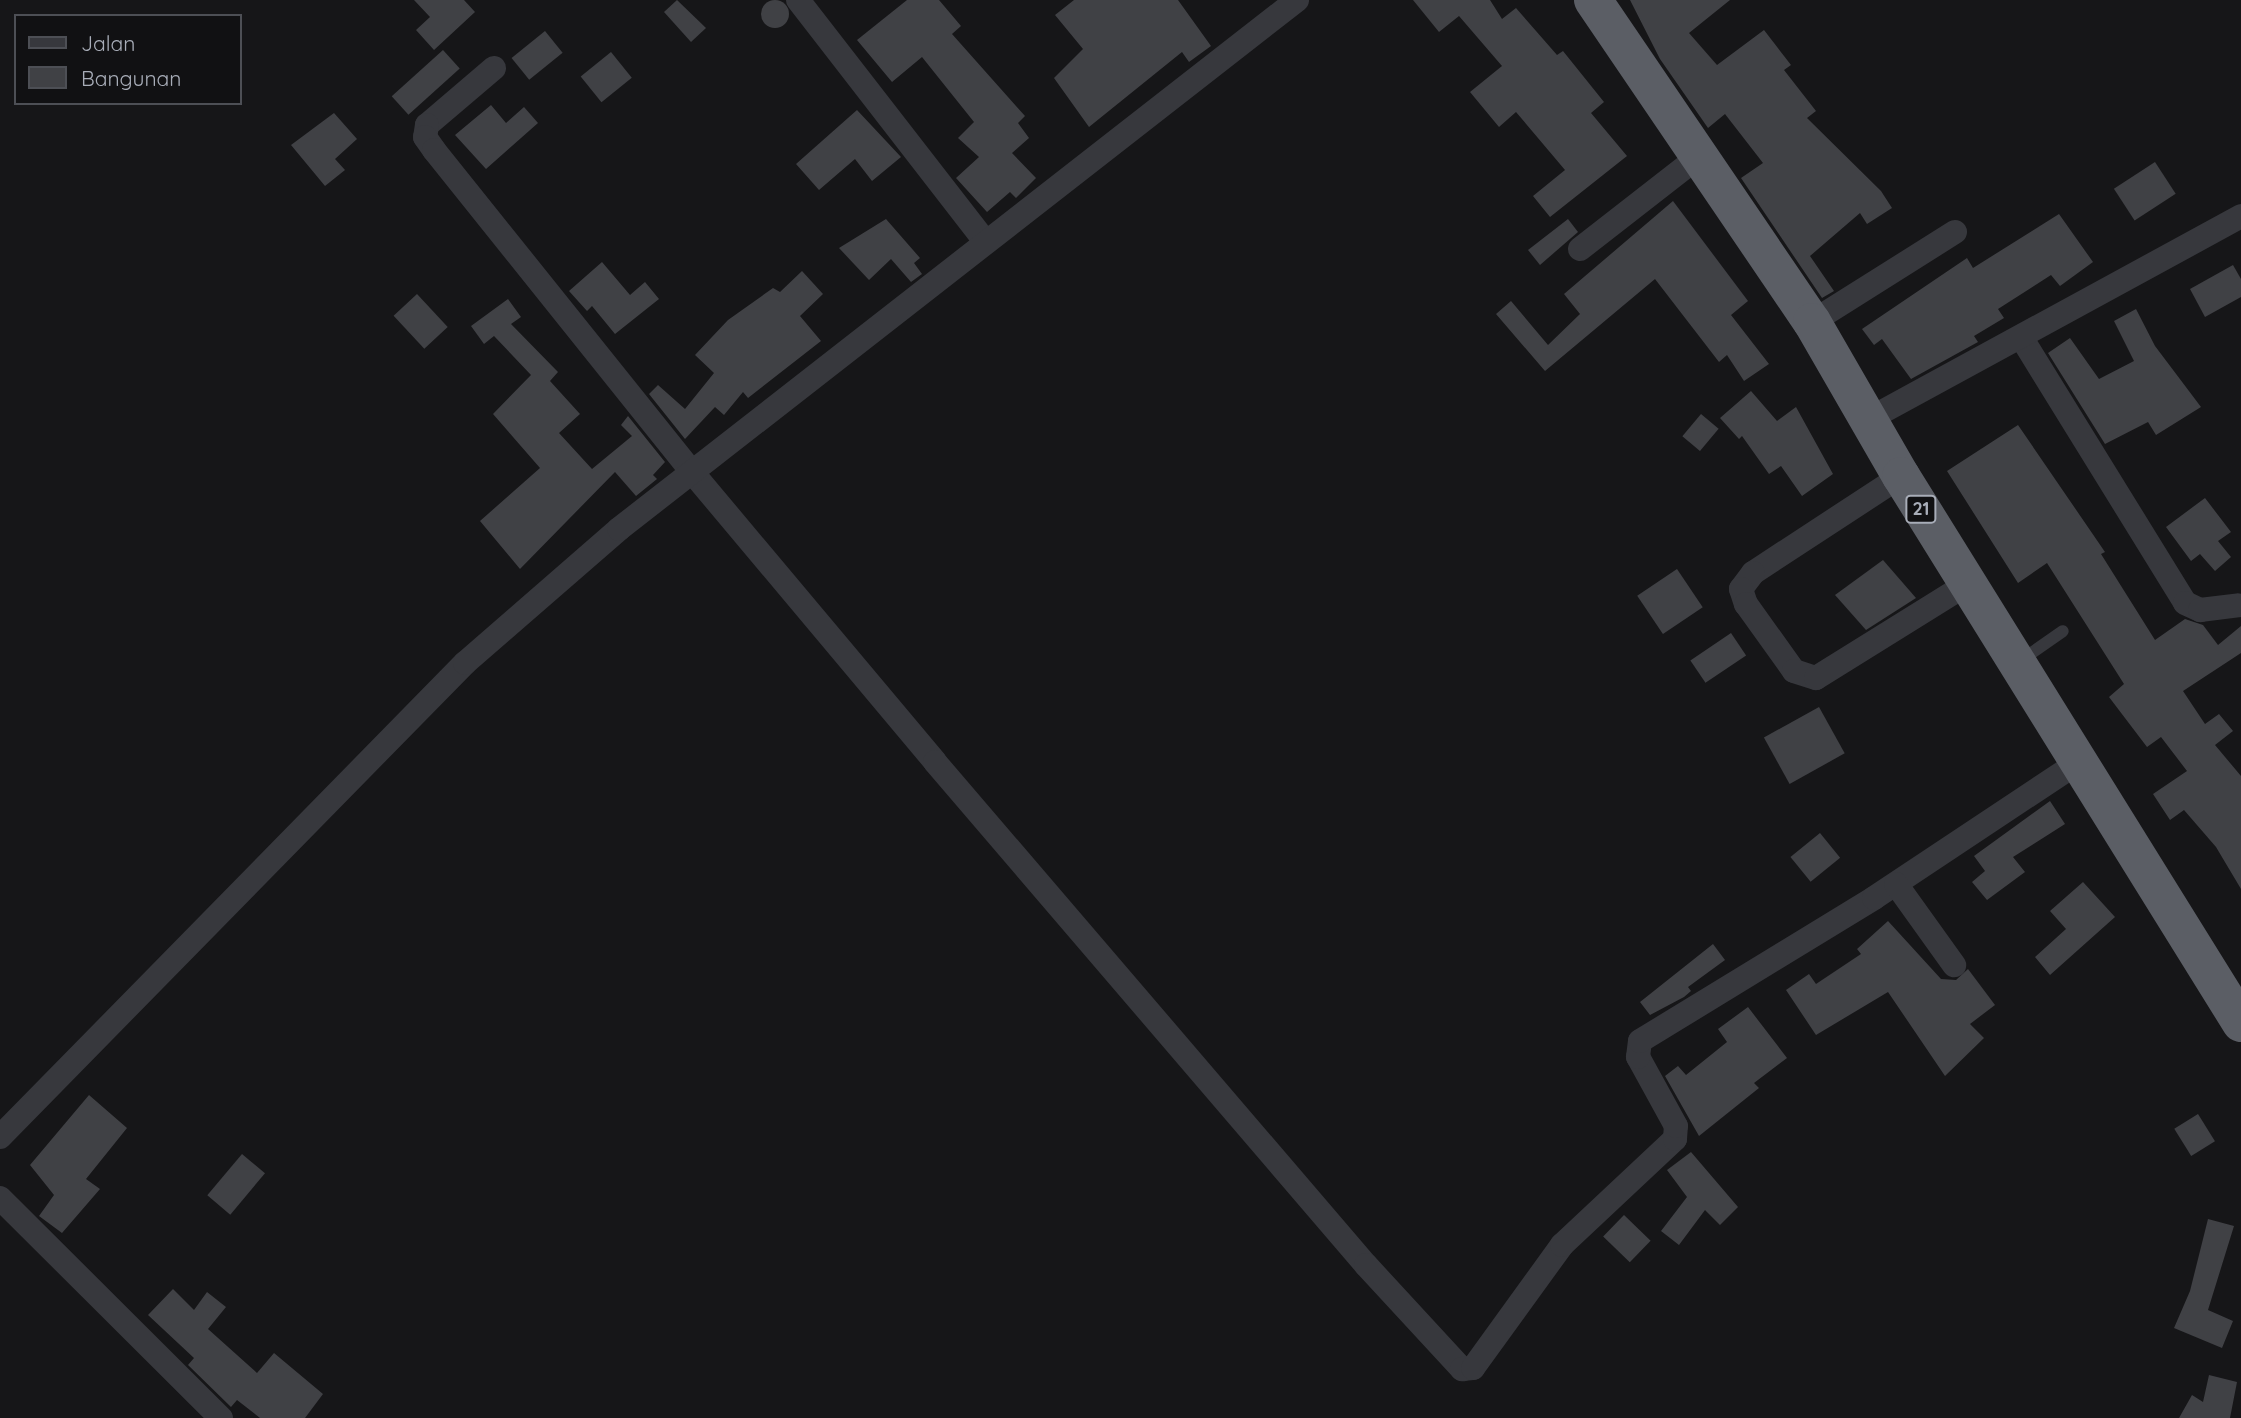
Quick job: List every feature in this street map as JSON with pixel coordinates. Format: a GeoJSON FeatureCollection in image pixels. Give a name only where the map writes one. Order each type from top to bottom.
{"type":"FeatureCollection","features":[{"type":"Feature","properties":{"kind":"highway","name":"21"},"geometry":{"type":"LineString","coordinates":[[1593,0],[1697,158],[1812,322],[1900,476],[2082,760],[2241,1023]]}},
{"type":"Feature","properties":{"kind":"street"},"geometry":{"type":"LineString","coordinates":[[798,0],[986,242]]}},
{"type":"Feature","properties":{"kind":"street"},"geometry":{"type":"LineString","coordinates":[[0,1137],[465,663],[692,472],[1297,0]]}},
{"type":"Feature","properties":{"kind":"street"},"geometry":{"type":"LineString","coordinates":[[494,68],[427,125],[425,137],[692,472],[1366,1265],[1468,1371],[1562,1245],[1675,1139],[1676,1126],[1638,1057],[1640,1041],[1896,884],[2082,760]]}},
{"type":"Feature","properties":{"kind":"street"},"geometry":{"type":"LineString","coordinates":[[1580,249],[1697,158]]}},
{"type":"Feature","properties":{"kind":"street"},"geometry":{"type":"LineString","coordinates":[[1869,419],[2241,216]]}},
{"type":"Feature","properties":{"kind":"street"},"geometry":{"type":"LineString","coordinates":[[1812,322],[1955,232]]}},
{"type":"Feature","properties":{"kind":"street"},"geometry":{"type":"LineString","coordinates":[[2021,338],[2185,603],[2200,610],[2238,605]]}},
{"type":"Feature","properties":{"kind":"street"},"geometry":{"type":"LineString","coordinates":[[1900,476],[1753,573],[1741,589],[1746,604],[1794,671],[1816,678],[1967,584]]}},
{"type":"Feature","properties":{"kind":"street"},"geometry":{"type":"LineString","coordinates":[[1896,884],[1954,965]]}},
{"type":"Feature","properties":{"kind":"street"},"geometry":{"type":"LineString","coordinates":[[0,1198],[221,1418]]}},
{"type":"Feature","properties":{"kind":"lane"},"geometry":{"type":"LineString","coordinates":[[2019,662],[2063,631]]}},
{"type":"Feature","properties":{"kind":"building"},"geometry":{"type":"Polygon","coordinates":[[[414,0],[464,0],[475,12],[434,50],[416,30],[430,17],[414,0]]]}},
{"type":"Feature","properties":{"kind":"building"},"geometry":{"type":"Polygon","coordinates":[[[677,0],[706,28],[691,42],[664,12],[677,0]]]}},
{"type":"Feature","properties":{"kind":"building"},"geometry":{"type":"Polygon","coordinates":[[[775,0],[785,4],[789,14],[785,24],[775,28],[765,24],[761,14],[765,4],[775,0]]]}},
{"type":"Feature","properties":{"kind":"building"},"geometry":{"type":"Polygon","coordinates":[[[907,0],[939,0],[961,26],[952,34],[1025,116],[1018,123],[1029,138],[1012,153],[1036,178],[1016,198],[1010,192],[987,212],[956,178],[979,157],[958,138],[974,122],[922,57],[892,82],[857,40],[907,0]]]}},
{"type":"Feature","properties":{"kind":"building"},"geometry":{"type":"Polygon","coordinates":[[[1074,0],[1178,0],[1211,46],[1189,62],[1182,52],[1089,127],[1054,78],[1083,49],[1055,15],[1074,0]]]}},
{"type":"Feature","properties":{"kind":"building"},"geometry":{"type":"Polygon","coordinates":[[[1413,0],[1490,0],[1502,19],[1516,8],[1557,55],[1563,51],[1604,102],[1591,113],[1627,156],[1550,217],[1533,196],[1565,170],[1516,112],[1499,127],[1470,92],[1502,66],[1459,16],[1439,32],[1413,0]]]}},
{"type":"Feature","properties":{"kind":"building"},"geometry":{"type":"Polygon","coordinates":[[[1630,0],[1730,0],[1689,33],[1717,65],[1764,30],[1791,65],[1784,70],[1816,111],[1807,118],[1881,191],[1892,208],[1867,224],[1860,213],[1810,256],[1834,291],[1822,298],[1741,178],[1763,163],[1725,114],[1708,128],[1660,59],[1630,0]]]}},
{"type":"Feature","properties":{"kind":"building"},"geometry":{"type":"Polygon","coordinates":[[[545,31],[563,53],[529,80],[512,58],[545,31]]]}},
{"type":"Feature","properties":{"kind":"building"},"geometry":{"type":"Polygon","coordinates":[[[443,50],[460,69],[408,115],[392,96],[443,50]]]}},
{"type":"Feature","properties":{"kind":"building"},"geometry":{"type":"Polygon","coordinates":[[[611,52],[632,78],[601,102],[581,77],[611,52]]]}},
{"type":"Feature","properties":{"kind":"building"},"geometry":{"type":"Polygon","coordinates":[[[491,105],[506,123],[524,107],[538,123],[486,169],[455,135],[491,105]]]}},
{"type":"Feature","properties":{"kind":"building"},"geometry":{"type":"Polygon","coordinates":[[[857,110],[901,157],[872,181],[855,159],[819,190],[796,164],[857,110]]]}},
{"type":"Feature","properties":{"kind":"building"},"geometry":{"type":"Polygon","coordinates":[[[334,113],[357,139],[335,159],[345,170],[325,186],[291,145],[334,113]]]}},
{"type":"Feature","properties":{"kind":"building"},"geometry":{"type":"Polygon","coordinates":[[[2155,162],[2176,194],[2135,221],[2114,189],[2155,162]]]}},
{"type":"Feature","properties":{"kind":"building"},"geometry":{"type":"Polygon","coordinates":[[[1673,201],[1748,301],[1731,315],[1769,364],[1744,381],[1727,355],[1719,362],[1655,279],[1545,371],[1496,314],[1511,301],[1548,345],[1580,314],[1564,294],[1673,201]]]}},
{"type":"Feature","properties":{"kind":"building"},"geometry":{"type":"Polygon","coordinates":[[[2059,214],[2093,262],[2060,286],[2051,275],[1998,309],[2004,318],[1974,336],[1978,342],[1911,379],[1882,339],[1874,345],[1862,329],[1967,258],[1973,268],[2059,214]]]}},
{"type":"Feature","properties":{"kind":"building"},"geometry":{"type":"Polygon","coordinates":[[[886,219],[920,258],[914,263],[922,274],[911,282],[891,259],[869,280],[839,248],[886,219]]]}},
{"type":"Feature","properties":{"kind":"building"},"geometry":{"type":"Polygon","coordinates":[[[1568,219],[1578,232],[1540,265],[1528,250],[1568,219]]]}},
{"type":"Feature","properties":{"kind":"building"},"geometry":{"type":"Polygon","coordinates":[[[602,262],[630,295],[645,282],[659,299],[615,334],[592,306],[587,311],[569,291],[602,262]]]}},
{"type":"Feature","properties":{"kind":"building"},"geometry":{"type":"Polygon","coordinates":[[[2233,265],[2241,279],[2241,297],[2205,317],[2190,289],[2233,265]]]}},
{"type":"Feature","properties":{"kind":"building"},"geometry":{"type":"Polygon","coordinates":[[[802,271],[823,294],[800,316],[821,341],[748,398],[743,392],[724,415],[715,407],[685,439],[649,394],[658,385],[685,409],[714,373],[695,355],[728,320],[773,288],[780,292],[802,271]]]}},
{"type":"Feature","properties":{"kind":"building"},"geometry":{"type":"Polygon","coordinates":[[[417,294],[448,327],[424,349],[394,316],[417,294]]]}},
{"type":"Feature","properties":{"kind":"building"},"geometry":{"type":"Polygon","coordinates":[[[508,299],[521,317],[511,324],[558,372],[550,381],[580,414],[559,433],[592,469],[632,436],[621,425],[628,416],[665,462],[653,475],[657,479],[636,496],[615,472],[520,569],[480,521],[540,468],[493,414],[531,375],[494,336],[484,344],[471,326],[508,299]]]}},
{"type":"Feature","properties":{"kind":"building"},"geometry":{"type":"Polygon","coordinates":[[[2136,309],[2155,346],[2201,407],[2156,435],[2148,422],[2105,444],[2048,353],[2070,338],[2099,379],[2134,361],[2114,321],[2136,309]]]}},
{"type":"Feature","properties":{"kind":"building"},"geometry":{"type":"Polygon","coordinates":[[[1751,391],[1777,421],[1796,407],[1833,474],[1802,496],[1781,466],[1769,474],[1742,436],[1739,439],[1720,418],[1751,391]]]}},
{"type":"Feature","properties":{"kind":"building"},"geometry":{"type":"Polygon","coordinates":[[[1701,414],[1719,429],[1700,451],[1682,436],[1701,414]]]}},
{"type":"Feature","properties":{"kind":"building"},"geometry":{"type":"Polygon","coordinates":[[[2018,425],[2105,552],[2101,554],[2155,640],[2185,619],[2203,625],[2218,645],[2241,626],[2241,653],[2183,691],[2205,724],[2219,714],[2233,731],[2215,745],[2241,776],[2241,889],[2216,847],[2184,810],[2170,820],[2153,794],[2187,771],[2161,737],[2147,747],[2109,697],[2124,684],[2047,563],[2018,583],[1947,471],[2018,425]]]}},
{"type":"Feature","properties":{"kind":"building"},"geometry":{"type":"Polygon","coordinates":[[[2205,498],[2231,532],[2218,541],[2231,557],[2215,571],[2200,554],[2191,561],[2166,527],[2205,498]]]}},
{"type":"Feature","properties":{"kind":"building"},"geometry":{"type":"Polygon","coordinates":[[[1883,560],[1916,598],[1866,630],[1835,595],[1883,560]]]}},
{"type":"Feature","properties":{"kind":"building"},"geometry":{"type":"Polygon","coordinates":[[[1677,569],[1703,607],[1663,634],[1637,596],[1677,569]]]}},
{"type":"Feature","properties":{"kind":"building"},"geometry":{"type":"Polygon","coordinates":[[[1731,633],[1746,655],[1705,683],[1690,660],[1731,633]]]}},
{"type":"Feature","properties":{"kind":"building"},"geometry":{"type":"Polygon","coordinates":[[[1819,707],[1845,753],[1790,784],[1764,738],[1819,707]]]}},
{"type":"Feature","properties":{"kind":"building"},"geometry":{"type":"Polygon","coordinates":[[[2050,801],[2065,824],[2013,857],[2025,872],[1987,900],[1972,882],[1985,871],[1974,856],[2050,801]]]}},
{"type":"Feature","properties":{"kind":"building"},"geometry":{"type":"Polygon","coordinates":[[[1820,833],[1840,858],[1811,882],[1790,857],[1820,833]]]}},
{"type":"Feature","properties":{"kind":"building"},"geometry":{"type":"Polygon","coordinates":[[[2083,882],[2115,917],[2050,975],[2035,957],[2066,929],[2050,911],[2083,882]]]}},
{"type":"Feature","properties":{"kind":"building"},"geometry":{"type":"Polygon","coordinates":[[[1888,921],[1941,979],[1956,980],[1968,969],[1995,1005],[1970,1024],[1984,1038],[1945,1076],[1888,992],[1816,1035],[1786,990],[1809,974],[1816,984],[1861,954],[1857,949],[1888,921]]]}},
{"type":"Feature","properties":{"kind":"building"},"geometry":{"type":"Polygon","coordinates":[[[1713,944],[1725,960],[1688,987],[1691,991],[1684,997],[1650,1015],[1640,1002],[1713,944]]]}},
{"type":"Feature","properties":{"kind":"building"},"geometry":{"type":"Polygon","coordinates":[[[1748,1007],[1787,1058],[1754,1083],[1759,1088],[1699,1136],[1665,1076],[1678,1066],[1686,1075],[1727,1042],[1718,1029],[1748,1007]]]}},
{"type":"Feature","properties":{"kind":"building"},"geometry":{"type":"Polygon","coordinates":[[[89,1095],[127,1128],[86,1179],[100,1189],[62,1233],[39,1216],[54,1195],[30,1165],[89,1095]]]}},
{"type":"Feature","properties":{"kind":"building"},"geometry":{"type":"Polygon","coordinates":[[[2198,1114],[2215,1141],[2191,1156],[2174,1129],[2198,1114]]]}},
{"type":"Feature","properties":{"kind":"building"},"geometry":{"type":"Polygon","coordinates":[[[1691,1152],[1738,1207],[1720,1225],[1705,1210],[1679,1245],[1661,1231],[1687,1197],[1667,1170],[1691,1152]]]}},
{"type":"Feature","properties":{"kind":"building"},"geometry":{"type":"Polygon","coordinates":[[[242,1154],[265,1173],[230,1215],[207,1195],[242,1154]]]}},
{"type":"Feature","properties":{"kind":"building"},"geometry":{"type":"Polygon","coordinates":[[[1624,1215],[1651,1241],[1630,1262],[1603,1237],[1624,1215]]]}},
{"type":"Feature","properties":{"kind":"building"},"geometry":{"type":"Polygon","coordinates":[[[2208,1219],[2234,1226],[2208,1310],[2233,1321],[2222,1348],[2174,1328],[2190,1291],[2208,1219]]]}},
{"type":"Feature","properties":{"kind":"building"},"geometry":{"type":"Polygon","coordinates":[[[173,1289],[194,1310],[207,1292],[226,1307],[208,1329],[257,1373],[274,1353],[323,1394],[305,1418],[260,1418],[237,1400],[231,1407],[188,1365],[194,1358],[148,1315],[173,1289]]]}},
{"type":"Feature","properties":{"kind":"building"},"geometry":{"type":"Polygon","coordinates":[[[2209,1375],[2237,1382],[2230,1418],[2179,1418],[2192,1395],[2203,1402],[2209,1375]]]}}]}
